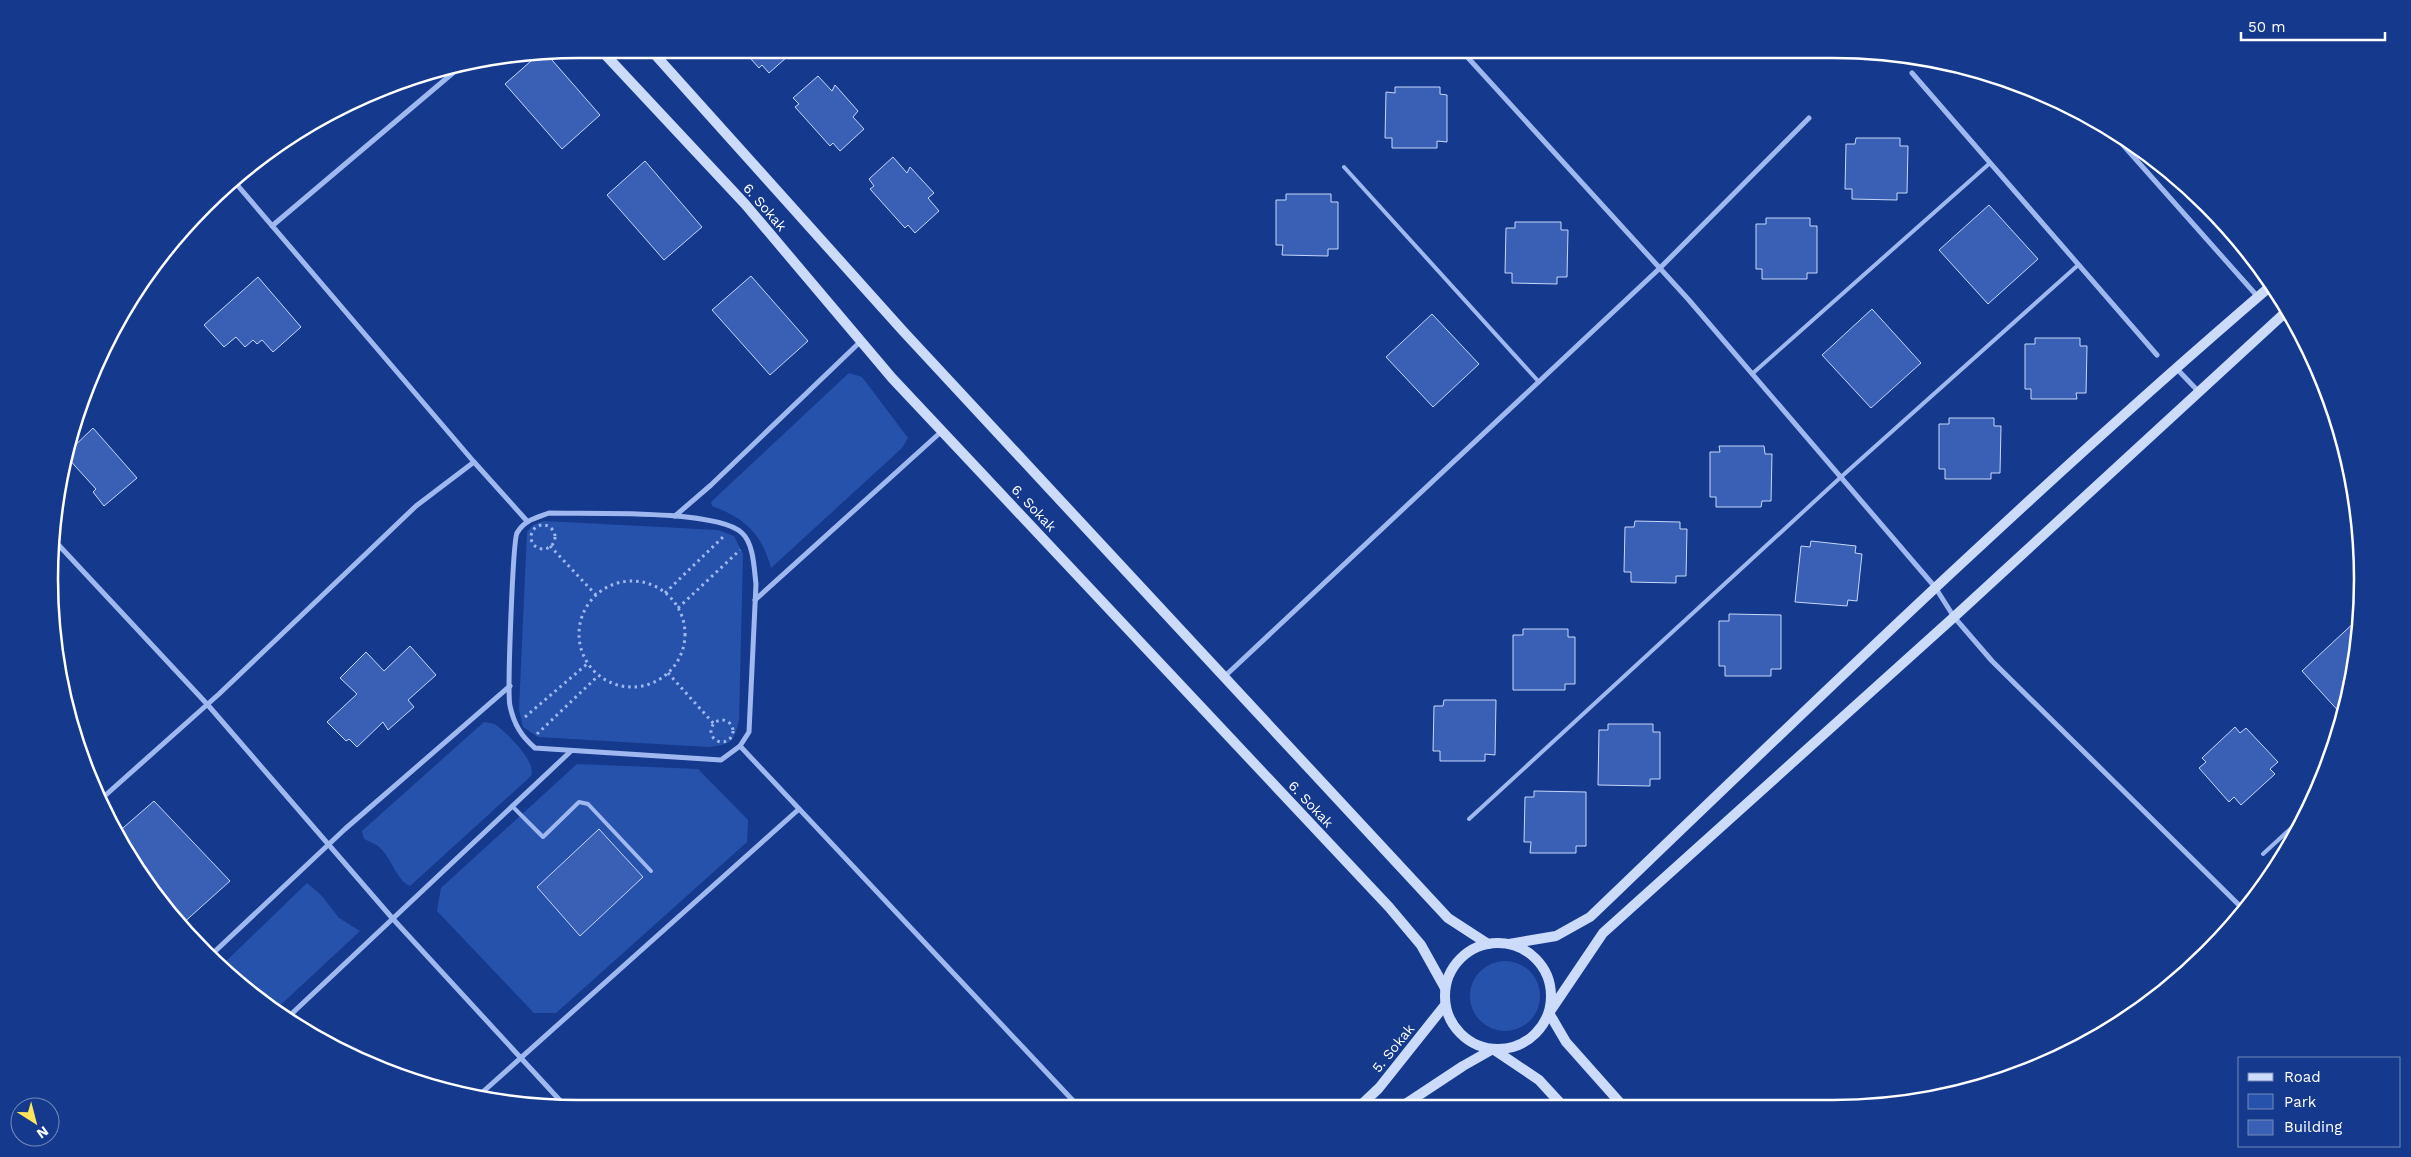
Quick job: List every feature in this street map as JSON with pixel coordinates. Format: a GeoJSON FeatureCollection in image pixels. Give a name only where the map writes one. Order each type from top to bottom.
{"type":"FeatureCollection","features":[{"type":"Feature","properties":{"kind":"street","name":"6. Sokak"},"geometry":{"type":"LineString","coordinates":[[608,58],[745,204],[861,341],[942,431],[1389,907],[1421,945],[1445,988]]}},
{"type":"Feature","properties":{"kind":"street","name":"6. Sokak"},"geometry":{"type":"LineString","coordinates":[[658,58],[909,338],[1448,918],[1488,944]]}},
{"type":"Feature","properties":{"kind":"street"},"geometry":{"type":"LineString","coordinates":[[1468,58],[1660,268],[1935,587],[1954,617],[1992,661],[2239,905]]}},
{"type":"Feature","properties":{"kind":"street"},"geometry":{"type":"LineString","coordinates":[[272,226],[453,73]]}},
{"type":"Feature","properties":{"kind":"street"},"geometry":{"type":"LineString","coordinates":[[1912,73],[2157,356]]}},
{"type":"Feature","properties":{"kind":"street"},"geometry":{"type":"LineString","coordinates":[[1224,677],[1660,268],[1809,118]]}},
{"type":"Feature","properties":{"kind":"street"},"geometry":{"type":"LineString","coordinates":[[2125,147],[2258,297]]}},
{"type":"Feature","properties":{"kind":"street"},"geometry":{"type":"LineString","coordinates":[[237,185],[474,462],[527,521]]}},
{"type":"Feature","properties":{"kind":"street"},"geometry":{"type":"LineString","coordinates":[[1557,1100],[1539,1080],[1493,1050],[1476,1045],[1461,1035],[1451,1021],[1445,1005],[1445,988],[1451,971],[1461,958],[1476,948],[1488,944],[1510,944],[1556,936],[1590,917],[1935,587],[2176,368],[2266,290]]}},
{"type":"Feature","properties":{"kind":"street"},"geometry":{"type":"LineString","coordinates":[[1412,1100],[1463,1066],[1493,1050],[1511,1048],[1528,1041],[1541,1028],[1603,933],[1954,617],[2282,315]]}},
{"type":"Feature","properties":{"kind":"street"},"geometry":{"type":"LineString","coordinates":[[674,516],[711,485],[861,341]]}},
{"type":"Feature","properties":{"kind":"street"},"geometry":{"type":"LineString","coordinates":[[2176,368],[2200,392]]}},
{"type":"Feature","properties":{"kind":"street"},"geometry":{"type":"LineString","coordinates":[[755,600],[942,431]]}},
{"type":"Feature","properties":{"kind":"street"},"geometry":{"type":"LineString","coordinates":[[105,796],[207,704],[416,506],[474,462]]}},
{"type":"Feature","properties":{"kind":"street"},"geometry":{"type":"LineString","coordinates":[[549,513],[674,516],[712,520],[733,527],[743,534],[748,542],[756,584],[749,732],[740,746],[721,760],[535,748],[521,735],[510,704],[513,570],[516,534],[527,521],[549,513]]}},
{"type":"Feature","properties":{"kind":"street"},"geometry":{"type":"LineString","coordinates":[[59,545],[207,704],[393,919],[559,1099]]}},
{"type":"Feature","properties":{"kind":"street"},"geometry":{"type":"LineString","coordinates":[[215,951],[328,845],[510,686]]}},
{"type":"Feature","properties":{"kind":"street"},"geometry":{"type":"LineString","coordinates":[[740,746],[1073,1100]]}},
{"type":"Feature","properties":{"kind":"street"},"geometry":{"type":"LineString","coordinates":[[292,1014],[570,751]]}},
{"type":"Feature","properties":{"kind":"street"},"geometry":{"type":"LineString","coordinates":[[484,1090],[798,809]]}},
{"type":"Feature","properties":{"kind":"street"},"geometry":{"type":"LineString","coordinates":[[1510,944],[1526,950],[1539,962],[1548,977],[1552,995],[1549,1013],[1566,1042],[1618,1100]]}},
{"type":"Feature","properties":{"kind":"street","name":"5. Sokak"},"geometry":{"type":"LineString","coordinates":[[1366,1100],[1378,1088],[1445,1005]]}},
{"type":"Feature","properties":{"kind":"lane"},"geometry":{"type":"LineString","coordinates":[[1752,374],[1990,163]]}},
{"type":"Feature","properties":{"kind":"lane"},"geometry":{"type":"LineString","coordinates":[[1344,167],[1539,382]]}},
{"type":"Feature","properties":{"kind":"lane"},"geometry":{"type":"LineString","coordinates":[[1469,819],[1840,477],[2078,266]]}},
{"type":"Feature","properties":{"kind":"lane"},"geometry":{"type":"LineString","coordinates":[[512,806],[543,837],[580,802],[588,804],[651,871]]}},
{"type":"Feature","properties":{"kind":"lane"},"geometry":{"type":"LineString","coordinates":[[2263,854],[2288,831]]}},
{"type":"Feature","properties":{"kind":"path"},"geometry":{"type":"LineString","coordinates":[[543,525],[550,528],[554,539],[550,546],[543,549],[535,546],[531,540],[533,529],[543,525]]}},
{"type":"Feature","properties":{"kind":"path"},"geometry":{"type":"LineString","coordinates":[[665,593],[733,527]]}},
{"type":"Feature","properties":{"kind":"path"},"geometry":{"type":"LineString","coordinates":[[678,608],[748,542]]}},
{"type":"Feature","properties":{"kind":"path"},"geometry":{"type":"LineString","coordinates":[[550,546],[596,595]]}},
{"type":"Feature","properties":{"kind":"path"},"geometry":{"type":"LineString","coordinates":[[641,581],[658,587],[665,593],[672,599],[682,614],[686,632],[683,650],[675,666],[668,673],[647,686],[630,688],[613,685],[598,676],[587,664],[580,648],[578,631],[582,614],[596,595],[605,588],[623,582],[641,581]]}},
{"type":"Feature","properties":{"kind":"path"},"geometry":{"type":"LineString","coordinates":[[516,725],[587,664]]}},
{"type":"Feature","properties":{"kind":"path"},"geometry":{"type":"LineString","coordinates":[[668,673],[714,724]]}},
{"type":"Feature","properties":{"kind":"path"},"geometry":{"type":"LineString","coordinates":[[528,743],[598,676]]}},
{"type":"Feature","properties":{"kind":"path"},"geometry":{"type":"LineString","coordinates":[[722,720],[729,722],[733,728],[731,739],[724,743],[714,739],[711,733],[714,724],[722,720]]}},
{"type":"Feature","properties":{"kind":"green space"},"geometry":{"type":"Polygon","coordinates":[[[849,373],[862,377],[908,438],[902,448],[771,568],[763,546],[751,529],[734,516],[712,506],[711,502],[849,373]]]}},
{"type":"Feature","properties":{"kind":"green space"},"geometry":{"type":"Polygon","coordinates":[[[544,521],[718,530],[734,536],[743,554],[739,721],[733,739],[730,742],[708,747],[538,737],[523,727],[519,710],[527,532],[533,525],[544,521]]]}},
{"type":"Feature","properties":{"kind":"green space"},"geometry":{"type":"Polygon","coordinates":[[[484,722],[496,725],[520,749],[530,763],[531,776],[410,886],[397,873],[383,851],[364,839],[362,831],[484,722]]]}},
{"type":"Feature","properties":{"kind":"green space"},"geometry":{"type":"Polygon","coordinates":[[[577,764],[698,769],[748,820],[747,842],[556,1013],[534,1013],[437,911],[441,888],[577,764]]]}},
{"type":"Feature","properties":{"kind":"green space"},"geometry":{"type":"Polygon","coordinates":[[[307,883],[322,896],[339,918],[360,931],[280,1006],[226,961],[307,883]]]}},
{"type":"Feature","properties":{"kind":"green space"},"geometry":{"type":"Polygon","coordinates":[[[1505,961],[1518,964],[1530,971],[1537,983],[1540,996],[1537,1009],[1530,1021],[1518,1028],[1505,1031],[1492,1028],[1480,1021],[1473,1009],[1470,996],[1473,983],[1480,971],[1492,964],[1505,961]]]}},
{"type":"Feature","properties":{"kind":"building"},"geometry":{"type":"Polygon","coordinates":[[[750,58],[786,58],[769,73],[762,65],[759,68],[750,58]]]}},
{"type":"Feature","properties":{"kind":"building"},"geometry":{"type":"Polygon","coordinates":[[[551,59],[600,115],[562,149],[505,84],[532,60],[551,59]]]}},
{"type":"Feature","properties":{"kind":"building"},"geometry":{"type":"Polygon","coordinates":[[[818,76],[832,91],[835,85],[858,111],[853,117],[864,129],[840,151],[833,143],[830,146],[795,107],[799,104],[793,98],[818,76]]]}},
{"type":"Feature","properties":{"kind":"building"},"geometry":{"type":"Polygon","coordinates":[[[1395,87],[1440,87],[1440,94],[1447,95],[1447,142],[1437,141],[1437,148],[1392,148],[1392,138],[1385,138],[1386,92],[1395,93],[1395,87]]]}},
{"type":"Feature","properties":{"kind":"building"},"geometry":{"type":"Polygon","coordinates":[[[1856,138],[1900,138],[1900,146],[1908,146],[1907,193],[1897,193],[1897,200],[1852,199],[1852,189],[1845,189],[1846,144],[1855,144],[1856,138]]]}},
{"type":"Feature","properties":{"kind":"building"},"geometry":{"type":"Polygon","coordinates":[[[893,157],[907,173],[910,167],[934,193],[928,198],[939,211],[915,233],[908,225],[905,228],[870,189],[874,186],[869,179],[893,157]]]}},
{"type":"Feature","properties":{"kind":"building"},"geometry":{"type":"Polygon","coordinates":[[[645,161],[702,227],[664,260],[607,195],[645,161]]]}},
{"type":"Feature","properties":{"kind":"building"},"geometry":{"type":"Polygon","coordinates":[[[1286,194],[1331,194],[1331,202],[1338,202],[1338,249],[1328,249],[1328,256],[1282,255],[1283,245],[1276,245],[1276,200],[1286,200],[1286,194]]]}},
{"type":"Feature","properties":{"kind":"building"},"geometry":{"type":"Polygon","coordinates":[[[1989,205],[2038,259],[1988,304],[1939,250],[1989,205]]]}},
{"type":"Feature","properties":{"kind":"building"},"geometry":{"type":"Polygon","coordinates":[[[1766,218],[1810,218],[1810,226],[1817,226],[1817,273],[1807,273],[1807,279],[1762,279],[1762,269],[1756,269],[1756,224],[1766,224],[1766,218]]]}},
{"type":"Feature","properties":{"kind":"building"},"geometry":{"type":"Polygon","coordinates":[[[1515,222],[1561,222],[1561,230],[1568,230],[1567,277],[1557,277],[1557,284],[1512,283],[1512,273],[1505,273],[1506,228],[1515,228],[1515,222]]]}},
{"type":"Feature","properties":{"kind":"building"},"geometry":{"type":"Polygon","coordinates":[[[751,276],[808,341],[770,375],[712,310],[751,276]]]}},
{"type":"Feature","properties":{"kind":"building"},"geometry":{"type":"Polygon","coordinates":[[[258,277],[301,327],[273,352],[262,340],[257,344],[253,340],[245,347],[236,337],[224,347],[204,325],[258,277]]]}},
{"type":"Feature","properties":{"kind":"building"},"geometry":{"type":"Polygon","coordinates":[[[1872,309],[1921,363],[1871,408],[1822,355],[1872,309]]]}},
{"type":"Feature","properties":{"kind":"building"},"geometry":{"type":"Polygon","coordinates":[[[1432,314],[1479,364],[1433,407],[1386,357],[1432,314]]]}},
{"type":"Feature","properties":{"kind":"building"},"geometry":{"type":"Polygon","coordinates":[[[2035,338],[2080,338],[2080,346],[2087,346],[2086,393],[2076,393],[2077,399],[2031,399],[2031,389],[2025,389],[2025,344],[2035,344],[2035,338]]]}},
{"type":"Feature","properties":{"kind":"building"},"geometry":{"type":"Polygon","coordinates":[[[1949,418],[1994,418],[1994,426],[2001,426],[2000,473],[1991,473],[1991,479],[1945,479],[1945,469],[1939,469],[1939,424],[1949,424],[1949,418]]]}},
{"type":"Feature","properties":{"kind":"building"},"geometry":{"type":"Polygon","coordinates":[[[93,428],[137,478],[104,506],[93,492],[96,489],[71,462],[75,446],[93,428]]]}},
{"type":"Feature","properties":{"kind":"building"},"geometry":{"type":"Polygon","coordinates":[[[1719,446],[1764,446],[1765,454],[1772,454],[1771,501],[1762,501],[1761,507],[1716,507],[1716,497],[1710,497],[1710,452],[1720,452],[1719,446]]]}},
{"type":"Feature","properties":{"kind":"building"},"geometry":{"type":"Polygon","coordinates":[[[1635,521],[1680,522],[1680,529],[1687,529],[1686,576],[1676,576],[1676,583],[1631,582],[1631,572],[1624,572],[1625,527],[1634,527],[1635,521]]]}},
{"type":"Feature","properties":{"kind":"building"},"geometry":{"type":"Polygon","coordinates":[[[1811,541],[1856,546],[1855,553],[1862,554],[1857,601],[1848,600],[1847,606],[1795,602],[1801,546],[1810,547],[1811,541]]]}},
{"type":"Feature","properties":{"kind":"building"},"geometry":{"type":"Polygon","coordinates":[[[1729,614],[1781,615],[1781,669],[1771,669],[1771,676],[1725,676],[1725,666],[1719,666],[1719,621],[1729,621],[1729,614]]]}},
{"type":"Feature","properties":{"kind":"building"},"geometry":{"type":"Polygon","coordinates":[[[2351,626],[2349,647],[2337,709],[2302,671],[2351,626]]]}},
{"type":"Feature","properties":{"kind":"building"},"geometry":{"type":"Polygon","coordinates":[[[1523,629],[1568,629],[1568,637],[1575,637],[1575,684],[1565,684],[1565,690],[1513,690],[1513,635],[1523,635],[1523,629]]]}},
{"type":"Feature","properties":{"kind":"building"},"geometry":{"type":"Polygon","coordinates":[[[410,646],[436,675],[408,700],[414,707],[388,730],[383,722],[357,747],[349,739],[346,741],[327,722],[357,694],[340,678],[366,652],[384,671],[410,646]]]}},
{"type":"Feature","properties":{"kind":"building"},"geometry":{"type":"Polygon","coordinates":[[[1444,700],[1496,700],[1495,755],[1485,754],[1485,761],[1440,761],[1440,751],[1433,751],[1434,706],[1443,706],[1444,700]]]}},
{"type":"Feature","properties":{"kind":"building"},"geometry":{"type":"Polygon","coordinates":[[[1608,724],[1653,724],[1653,732],[1660,732],[1660,779],[1650,779],[1650,786],[1598,785],[1599,730],[1608,730],[1608,724]]]}},
{"type":"Feature","properties":{"kind":"building"},"geometry":{"type":"Polygon","coordinates":[[[2235,727],[2240,733],[2246,728],[2278,762],[2270,769],[2275,774],[2241,805],[2234,797],[2229,802],[2199,768],[2206,762],[2202,758],[2235,727]]]}},
{"type":"Feature","properties":{"kind":"building"},"geometry":{"type":"Polygon","coordinates":[[[1534,791],[1586,792],[1586,846],[1576,846],[1576,853],[1530,853],[1531,842],[1524,842],[1525,797],[1534,797],[1534,791]]]}},
{"type":"Feature","properties":{"kind":"building"},"geometry":{"type":"Polygon","coordinates":[[[154,801],[230,881],[186,921],[145,868],[122,829],[154,801]]]}},
{"type":"Feature","properties":{"kind":"building"},"geometry":{"type":"Polygon","coordinates":[[[599,829],[643,877],[580,936],[537,887],[599,829]]]}}]}
